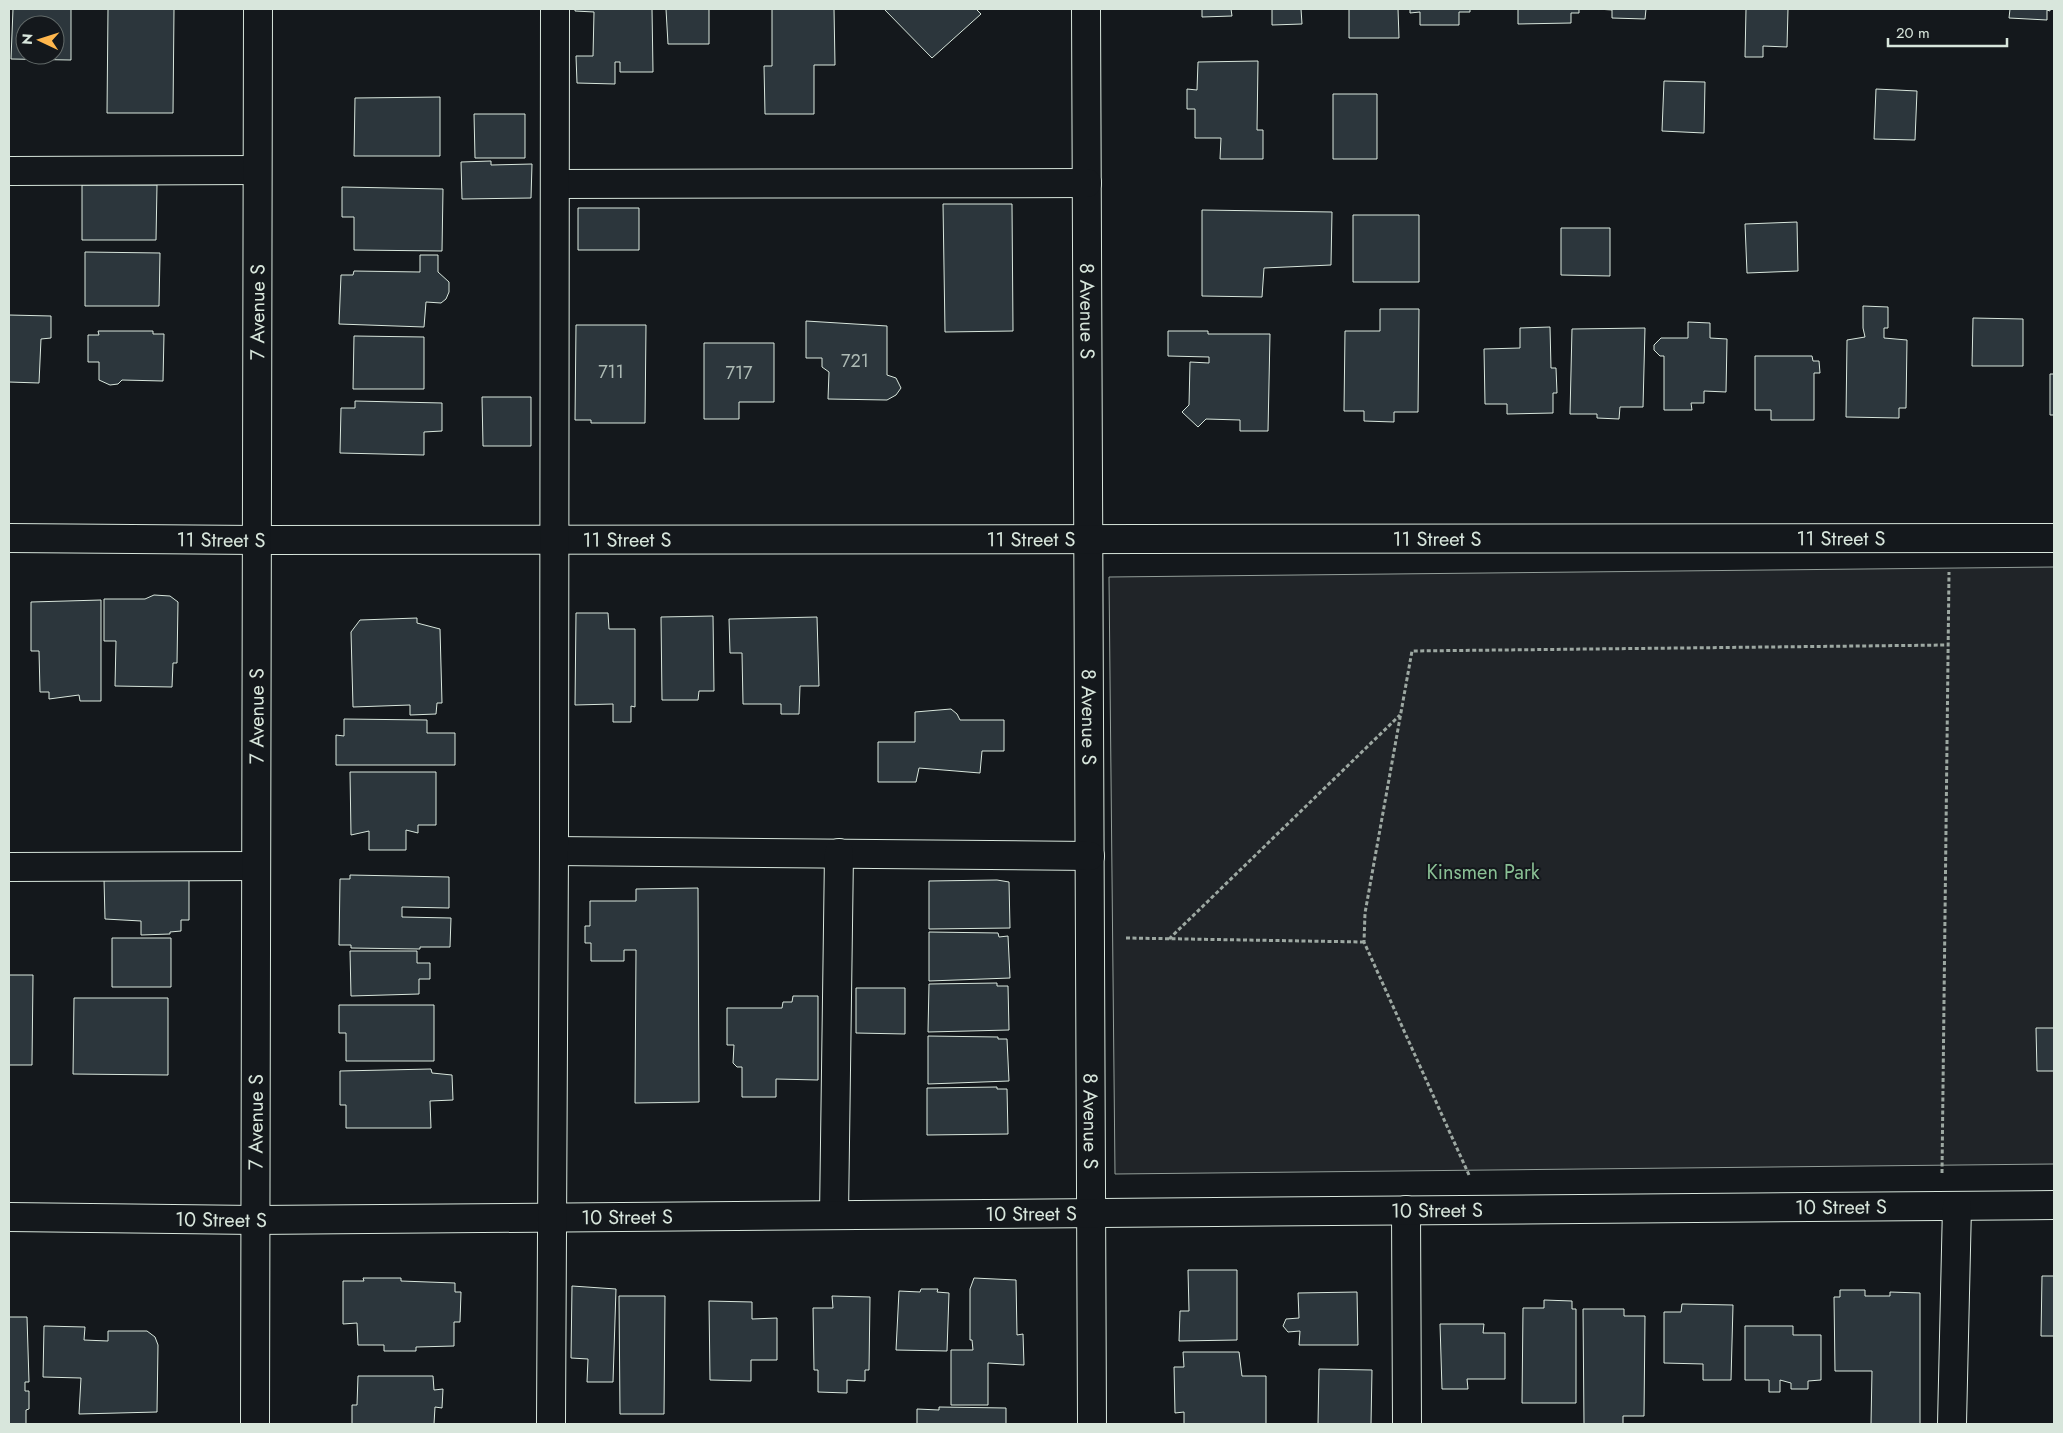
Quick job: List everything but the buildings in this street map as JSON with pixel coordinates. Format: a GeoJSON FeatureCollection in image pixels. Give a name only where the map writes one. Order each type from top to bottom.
{"type":"FeatureCollection","features":[{"type":"Feature","properties":{"kind":"street","name":"7 Avenue S"},"geometry":{"type":"LineString","coordinates":[[255,1424],[258,9]]}},
{"type":"Feature","properties":{"kind":"street"},"geometry":{"type":"LineString","coordinates":[[551,1424],[555,9]]}},
{"type":"Feature","properties":{"kind":"street","name":"8 Avenue S"},"geometry":{"type":"LineString","coordinates":[[1086,9],[1092,1424]]}},
{"type":"Feature","properties":{"kind":"street"},"geometry":{"type":"LineString","coordinates":[[9,171],[257,170]]}},
{"type":"Feature","properties":{"kind":"street"},"geometry":{"type":"LineString","coordinates":[[555,184],[1087,183]]}},
{"type":"Feature","properties":{"kind":"street","name":"11 Street S"},"geometry":{"type":"LineString","coordinates":[[9,538],[257,540],[2054,538]]}},
{"type":"Feature","properties":{"kind":"street"},"geometry":{"type":"LineString","coordinates":[[554,851],[1090,856]]}},
{"type":"Feature","properties":{"kind":"street"},"geometry":{"type":"LineString","coordinates":[[834,1215],[839,853]]}},
{"type":"Feature","properties":{"kind":"street"},"geometry":{"type":"LineString","coordinates":[[9,867],[256,866]]}},
{"type":"Feature","properties":{"kind":"street","name":"10 Street S"},"geometry":{"type":"LineString","coordinates":[[9,1217],[255,1220],[2054,1205]]}},
{"type":"Feature","properties":{"kind":"street"},"geometry":{"type":"LineString","coordinates":[[1950,1206],[1952,1424]]}},
{"type":"Feature","properties":{"kind":"street"},"geometry":{"type":"LineString","coordinates":[[1406,1210],[1407,1424]]}},
{"type":"Feature","properties":{"kind":"path"},"geometry":{"type":"LineString","coordinates":[[1949,538],[1950,1206]]}},
{"type":"Feature","properties":{"kind":"path"},"geometry":{"type":"LineString","coordinates":[[1484,1210],[1364,942],[1365,913],[1412,651],[1948,645]]}},
{"type":"Feature","properties":{"kind":"path"},"geometry":{"type":"LineString","coordinates":[[1169,939],[1400,715]]}},
{"type":"Feature","properties":{"kind":"path"},"geometry":{"type":"LineString","coordinates":[[1090,938],[1364,942]]}},
{"type":"Feature","properties":{"kind":"green space","name":"Kinsmen Park"},"geometry":{"type":"Polygon","coordinates":[[[2054,567],[2054,1164],[1115,1174],[1109,577],[2054,567]]]}}]}
